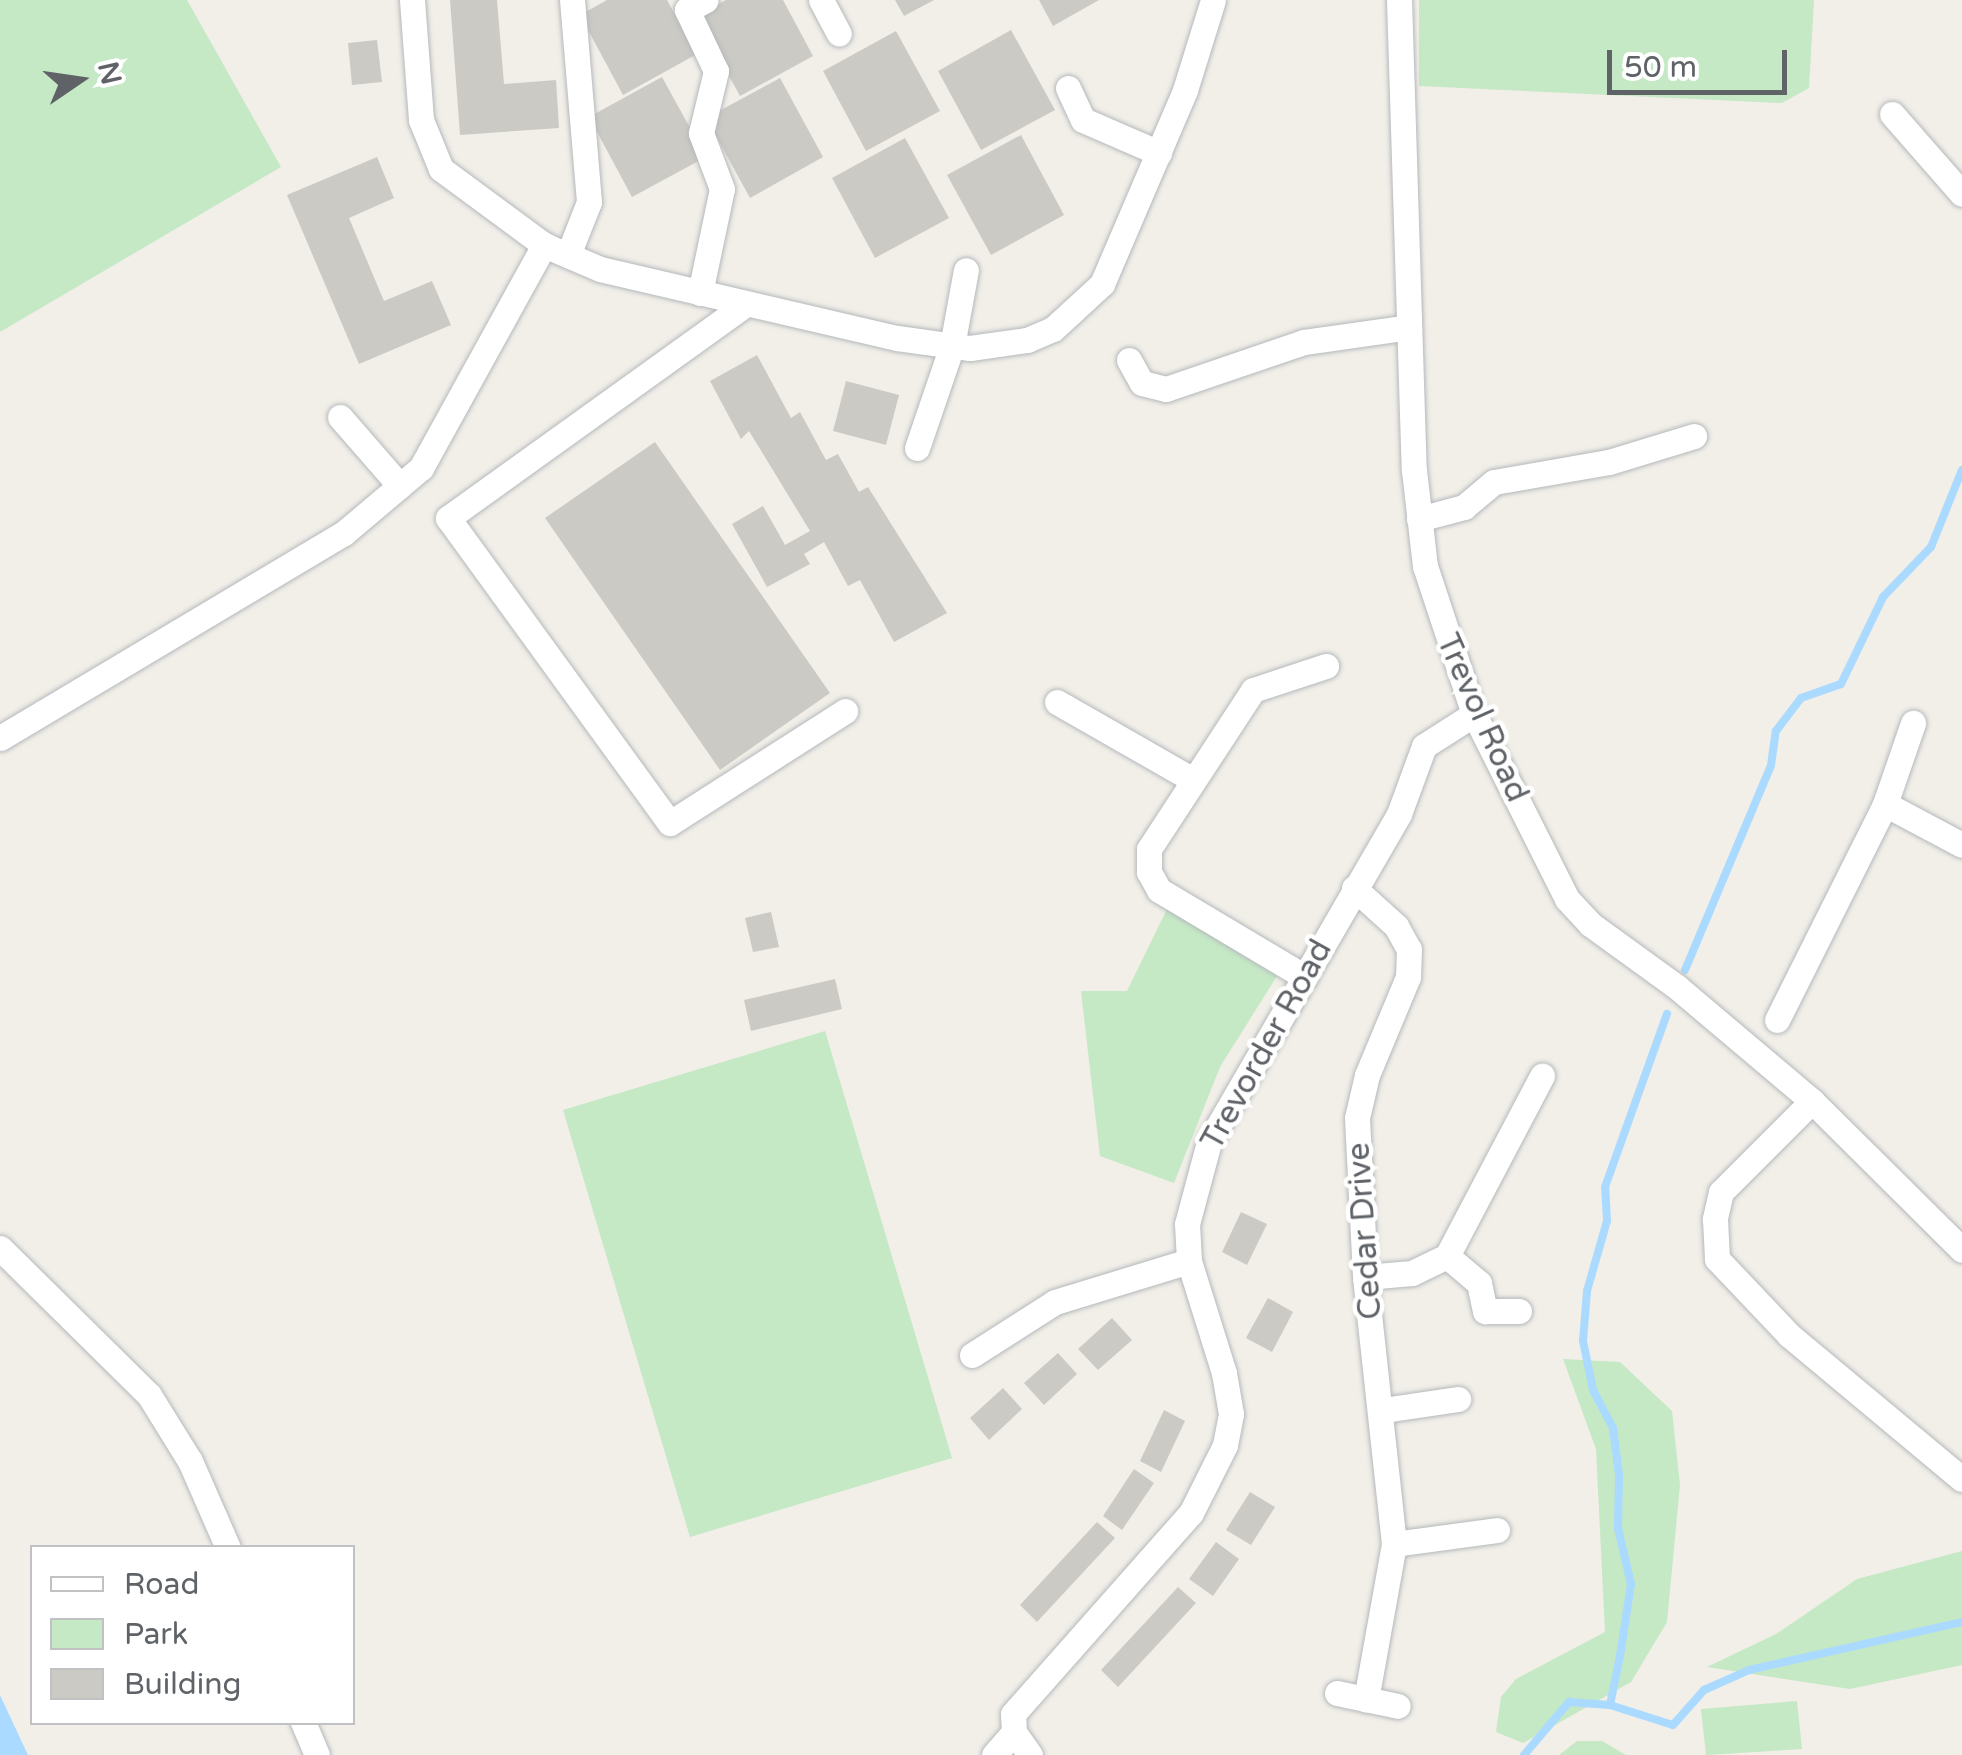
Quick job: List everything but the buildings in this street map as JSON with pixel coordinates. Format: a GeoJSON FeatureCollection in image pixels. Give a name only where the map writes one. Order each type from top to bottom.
{"type":"FeatureCollection","features":[{"type":"Feature","properties":{"kind":"street"},"geometry":{"type":"LineString","coordinates":[[412,0],[421,120],[441,169],[556,250],[700,293],[952,346],[1027,340],[1083,308],[1102,284],[1158,154],[1212,0]]}},
{"type":"Feature","properties":{"kind":"street"},"geometry":{"type":"LineString","coordinates":[[0,738],[344,533],[421,468],[589,202],[572,0]]}},
{"type":"Feature","properties":{"kind":"street"},"geometry":{"type":"LineString","coordinates":[[700,293],[722,189],[701,132],[716,70],[687,10],[706,0]]}},
{"type":"Feature","properties":{"kind":"street"},"geometry":{"type":"LineString","coordinates":[[822,0],[838,34]]}},
{"type":"Feature","properties":{"kind":"street","name":"Trevol Road"},"geometry":{"type":"LineString","coordinates":[[1399,0],[1409,327],[1420,519],[1440,626],[1474,714],[1567,899],[1590,924],[1678,987],[1812,1101],[1962,1250]]}},
{"type":"Feature","properties":{"kind":"street"},"geometry":{"type":"LineString","coordinates":[[1068,88],[1083,120],[1158,154]]}},
{"type":"Feature","properties":{"kind":"street"},"geometry":{"type":"LineString","coordinates":[[1892,114],[1962,194]]}},
{"type":"Feature","properties":{"kind":"street"},"geometry":{"type":"LineString","coordinates":[[917,448],[952,346],[966,270]]}},
{"type":"Feature","properties":{"kind":"street"},"geometry":{"type":"LineString","coordinates":[[746,304],[448,518],[670,823],[845,711]]}},
{"type":"Feature","properties":{"kind":"street"},"geometry":{"type":"LineString","coordinates":[[1129,360],[1142,383],[1166,389],[1304,342],[1409,327]]}},
{"type":"Feature","properties":{"kind":"street"},"geometry":{"type":"LineString","coordinates":[[340,417],[400,486]]}},
{"type":"Feature","properties":{"kind":"street"},"geometry":{"type":"LineString","coordinates":[[1420,519],[1464,508],[1494,482],[1609,462],[1694,436]]}},
{"type":"Feature","properties":{"kind":"street"},"geometry":{"type":"LineString","coordinates":[[1306,977],[1159,890],[1150,872],[1149,849],[1253,690],[1268,680],[1326,666]]}},
{"type":"Feature","properties":{"kind":"street"},"geometry":{"type":"LineString","coordinates":[[1057,702],[1193,780]]}},
{"type":"Feature","properties":{"kind":"street","name":"Trevorder Road"},"geometry":{"type":"LineString","coordinates":[[994,1755],[1014,1732],[1012,1714],[1191,1513],[1215,1474],[1231,1414],[1190,1261],[1191,1194],[1209,1142],[1399,814],[1424,746],[1474,714]]}},
{"type":"Feature","properties":{"kind":"street"},"geometry":{"type":"LineString","coordinates":[[1777,1020],[1885,804],[1913,724]]}},
{"type":"Feature","properties":{"kind":"street"},"geometry":{"type":"LineString","coordinates":[[1885,804],[1962,845]]}},
{"type":"Feature","properties":{"kind":"street","name":"Cedar Drive"},"geometry":{"type":"LineString","coordinates":[[1354,888],[1396,926],[1409,949],[1408,977],[1367,1076],[1357,1118],[1365,1277],[1383,1410],[1394,1544],[1366,1699]]}},
{"type":"Feature","properties":{"kind":"street"},"geometry":{"type":"LineString","coordinates":[[1365,1277],[1412,1273],[1448,1256],[1545,1077]]}},
{"type":"Feature","properties":{"kind":"street"},"geometry":{"type":"LineString","coordinates":[[1812,1101],[1722,1192],[1714,1219],[1717,1259],[1789,1335],[1962,1480]]}},
{"type":"Feature","properties":{"kind":"street"},"geometry":{"type":"LineString","coordinates":[[0,1248],[148,1395],[190,1461],[227,1545]]}},
{"type":"Feature","properties":{"kind":"street"},"geometry":{"type":"LineString","coordinates":[[1448,1256],[1479,1283],[1485,1310],[1519,1310]]}},
{"type":"Feature","properties":{"kind":"street"},"geometry":{"type":"LineString","coordinates":[[972,1355],[1055,1302],[1190,1261]]}},
{"type":"Feature","properties":{"kind":"street"},"geometry":{"type":"LineString","coordinates":[[1383,1410],[1458,1399]]}},
{"type":"Feature","properties":{"kind":"street"},"geometry":{"type":"LineString","coordinates":[[1394,1544],[1497,1530]]}},
{"type":"Feature","properties":{"kind":"street"},"geometry":{"type":"LineString","coordinates":[[1337,1692],[1398,1706]]}},
{"type":"Feature","properties":{"kind":"street"},"geometry":{"type":"LineString","coordinates":[[304,1725],[318,1755]]}},
{"type":"Feature","properties":{"kind":"street"},"geometry":{"type":"LineString","coordinates":[[1014,1732],[1030,1755]]}},
{"type":"Feature","properties":{"kind":"green space"},"geometry":{"type":"Polygon","coordinates":[[[0,0],[187,0],[281,167],[0,332],[0,0]]]}},
{"type":"Feature","properties":{"kind":"green space"},"geometry":{"type":"Polygon","coordinates":[[[1419,0],[1814,0],[1809,88],[1782,103],[1419,86],[1419,0]]]}},
{"type":"Feature","properties":{"kind":"green space"},"geometry":{"type":"Polygon","coordinates":[[[1167,909],[1277,976],[1220,1067],[1174,1183],[1100,1156],[1081,991],[1127,991],[1167,909]]]}},
{"type":"Feature","properties":{"kind":"green space"},"geometry":{"type":"Polygon","coordinates":[[[825,1031],[952,1458],[690,1537],[563,1110],[825,1031]]]}},
{"type":"Feature","properties":{"kind":"green space"},"geometry":{"type":"Polygon","coordinates":[[[1563,1359],[1620,1362],[1672,1411],[1680,1485],[1667,1622],[1631,1682],[1523,1743],[1496,1732],[1501,1697],[1516,1679],[1605,1632],[1596,1449],[1563,1359]]]}},
{"type":"Feature","properties":{"kind":"green space"},"geometry":{"type":"Polygon","coordinates":[[[1962,1551],[1962,1665],[1850,1689],[1707,1667],[1776,1634],[1857,1579],[1962,1551]]]}},
{"type":"Feature","properties":{"kind":"green space"},"geometry":{"type":"Polygon","coordinates":[[[1797,1701],[1802,1749],[1706,1755],[1701,1709],[1797,1701]]]}},
{"type":"Feature","properties":{"kind":"green space"},"geometry":{"type":"Polygon","coordinates":[[[1577,1741],[1602,1741],[1626,1755],[1559,1755],[1577,1741]]]}},
{"type":"Feature","properties":{"kind":"water"},"geometry":{"type":"Polygon","coordinates":[[[0,1695],[28,1755],[0,1755],[0,1695]]]}},
{"type":"Feature","properties":{"kind":"waterway"},"geometry":{"type":"LineString","coordinates":[[1685,970],[1771,765],[1776,731],[1801,698],[1841,684],[1883,597],[1931,547],[1962,470]]}},
{"type":"Feature","properties":{"kind":"waterway"},"geometry":{"type":"LineString","coordinates":[[1524,1755],[1569,1702],[1610,1705],[1620,1656],[1631,1584],[1618,1528],[1619,1475],[1613,1428],[1593,1390],[1583,1341],[1587,1291],[1607,1221],[1605,1187],[1667,1014]]}},
{"type":"Feature","properties":{"kind":"waterway"},"geometry":{"type":"LineString","coordinates":[[1610,1705],[1673,1725],[1704,1690],[1749,1670],[1962,1622]]}}]}
